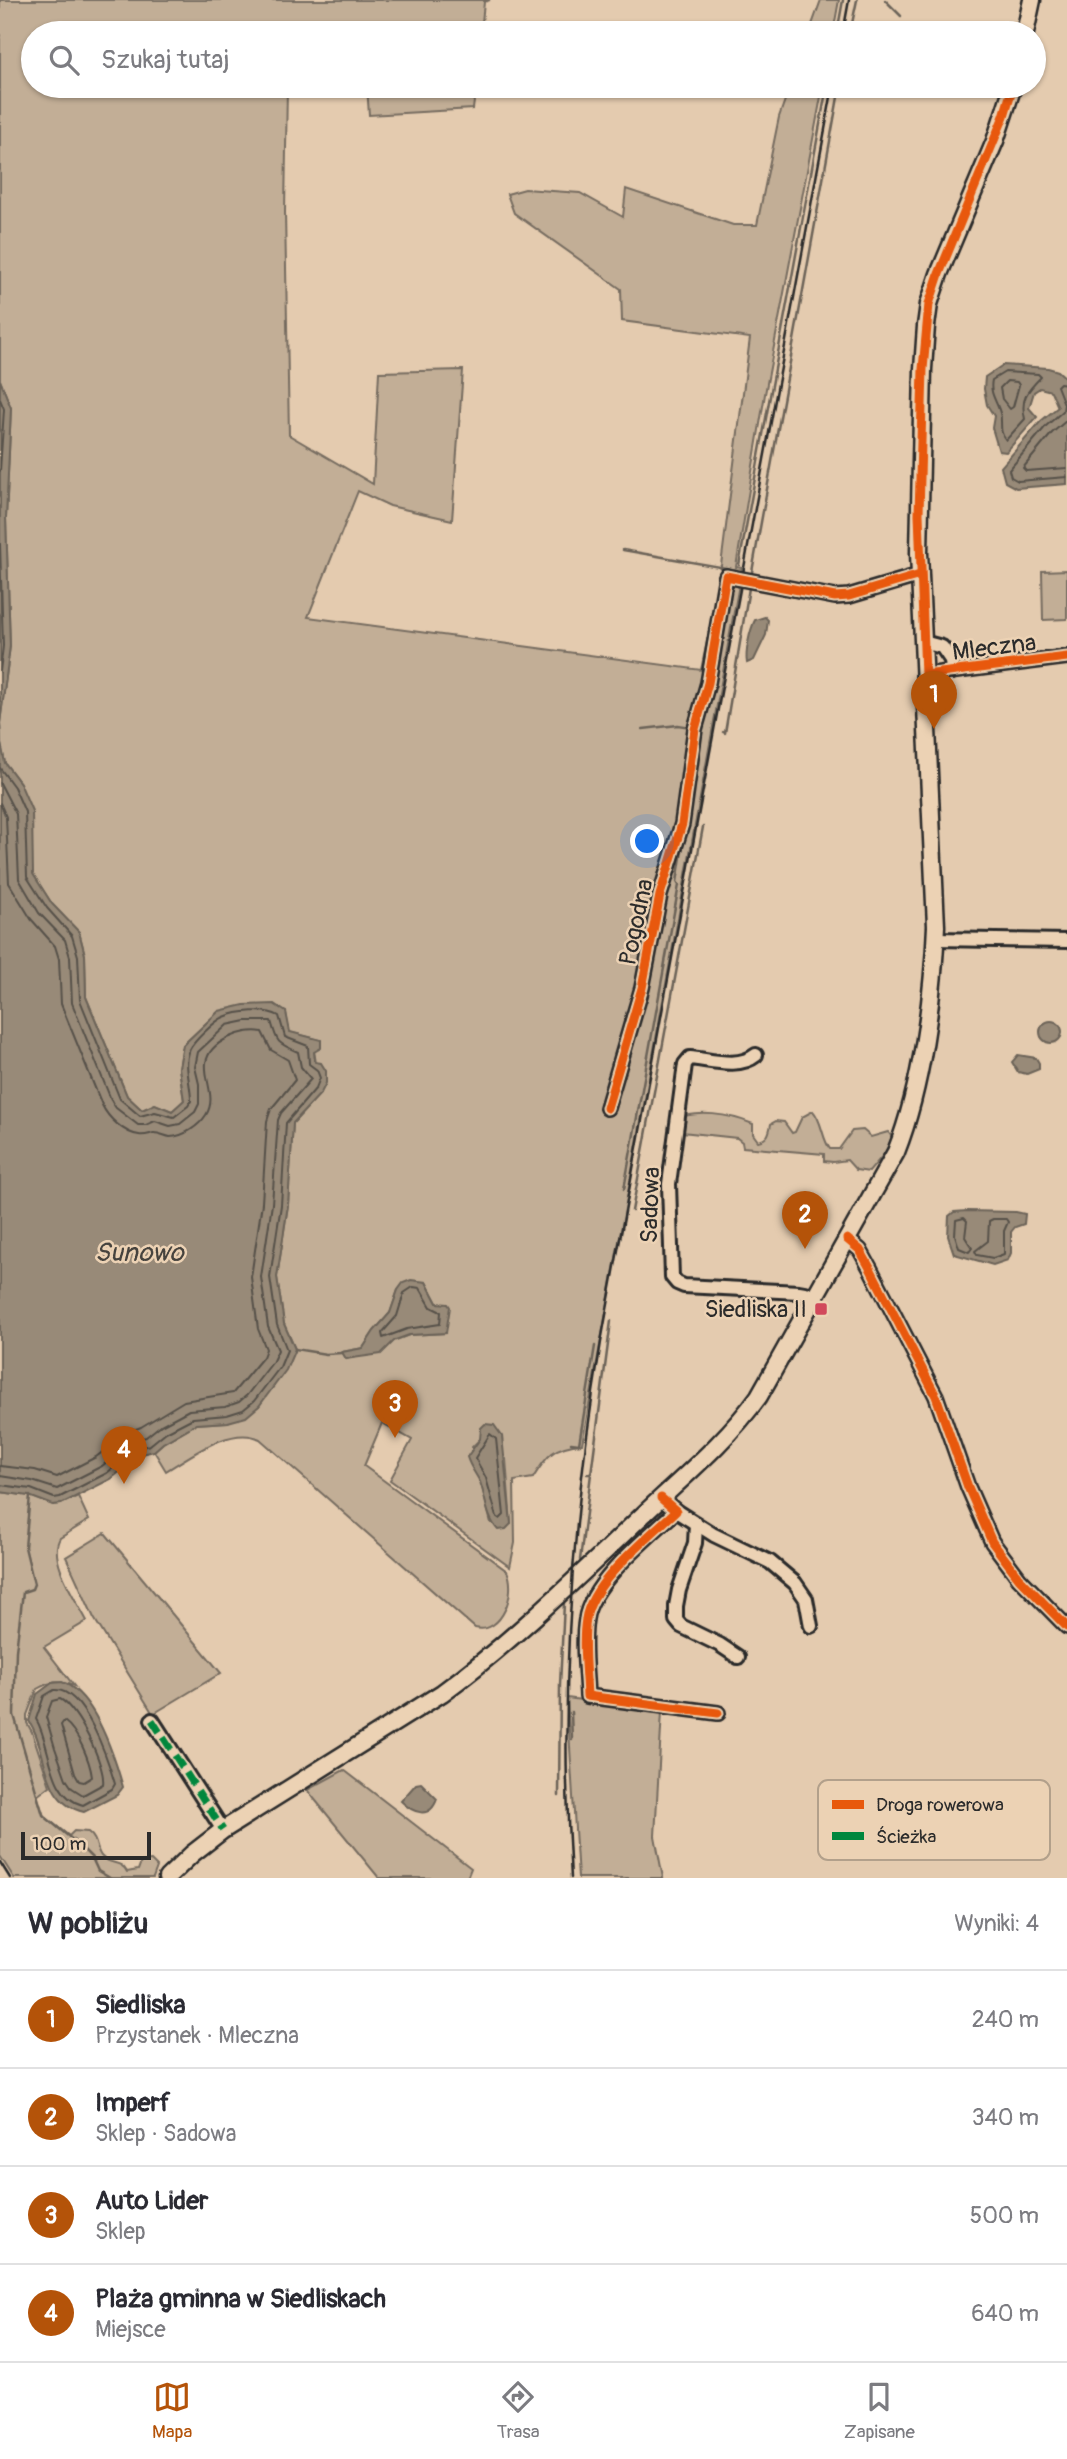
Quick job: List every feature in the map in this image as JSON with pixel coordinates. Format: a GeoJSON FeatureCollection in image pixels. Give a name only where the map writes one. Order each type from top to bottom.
{"type":"FeatureCollection","features":[{"type":"Feature","properties":{"kind":"main road"},"geometry":{"type":"LineString","coordinates":[[1028,21],[1032,0]]}},
{"type":"Feature","properties":{"kind":"main road"},"geometry":{"type":"LineString","coordinates":[[167,1878],[223,1830],[469,1674],[551,1601],[726,1436],[752,1406],[892,1160],[906,1123],[921,1055],[933,976],[935,939],[919,514],[923,369],[929,304],[995,141],[1009,98]]}},
{"type":"Feature","properties":{"kind":"street","name":"Pogodna"},"geometry":{"type":"LineString","coordinates":[[607,1108],[642,988],[660,895],[682,824],[695,729],[708,682],[726,576],[835,597],[849,596],[920,575]]}},
{"type":"Feature","properties":{"kind":"street"},"geometry":{"type":"LineString","coordinates":[[923,642],[942,646],[951,660],[952,672]]}},
{"type":"Feature","properties":{"kind":"street","name":"Mleczna"},"geometry":{"type":"LineString","coordinates":[[925,675],[1067,657]]}},
{"type":"Feature","properties":{"kind":"street"},"geometry":{"type":"LineString","coordinates":[[935,939],[1067,941]]}},
{"type":"Feature","properties":{"kind":"street","name":"Sadowa"},"geometry":{"type":"LineString","coordinates":[[756,1055],[744,1062],[690,1058],[685,1064],[669,1184],[672,1277],[684,1286],[799,1292],[810,1294],[814,1299]]}},
{"type":"Feature","properties":{"kind":"street"},"geometry":{"type":"LineString","coordinates":[[847,1239],[860,1250],[936,1396],[968,1487],[992,1542],[1019,1578],[1067,1627]]}},
{"type":"Feature","properties":{"kind":"street"},"geometry":{"type":"LineString","coordinates":[[661,1498],[696,1524],[770,1562],[794,1583],[806,1599],[811,1626]]}},
{"type":"Feature","properties":{"kind":"street"},"geometry":{"type":"LineString","coordinates":[[676,1511],[607,1578],[591,1601],[586,1618],[587,1696],[718,1713]]}},
{"type":"Feature","properties":{"kind":"street"},"geometry":{"type":"LineString","coordinates":[[696,1524],[695,1543],[679,1590],[676,1620],[681,1626],[738,1657]]}},
{"type":"Feature","properties":{"kind":"street"},"geometry":{"type":"LineString","coordinates":[[152,1720],[223,1830]]}},
{"type":"Feature","properties":{"kind":"shaded area"},"geometry":{"type":"Polygon","coordinates":[[[0,0],[490,0],[484,2],[482,21],[21,21],[21,98],[287,98],[285,212],[289,435],[373,484],[379,372],[463,370],[452,520],[390,506],[358,491],[308,617],[701,670],[718,589],[750,338],[622,321],[621,289],[514,213],[507,194],[525,189],[580,193],[623,217],[626,189],[733,225],[757,225],[779,117],[786,98],[821,98],[765,394],[736,567],[742,568],[582,1444],[564,1447],[552,1453],[533,1478],[514,1481],[515,1543],[510,1567],[390,1480],[412,1440],[382,1423],[364,1466],[507,1571],[510,1580],[508,1600],[500,1619],[493,1625],[475,1628],[260,1439],[237,1436],[224,1439],[166,1471],[154,1451],[196,1424],[228,1422],[259,1406],[295,1349],[284,1324],[277,1277],[288,1205],[293,1123],[321,1093],[314,1051],[320,1040],[289,1032],[286,1012],[219,1011],[183,1045],[179,1068],[184,1101],[172,1111],[155,1104],[142,1110],[127,1096],[86,997],[85,955],[79,932],[52,904],[33,874],[20,783],[5,763],[1,744],[0,723],[10,646],[6,518],[11,408],[0,380],[0,0]],[[426,1282],[398,1290],[390,1313],[363,1348],[342,1352],[347,1359],[409,1335],[446,1333],[440,1304],[426,1282]],[[480,1439],[472,1447],[491,1523],[511,1524],[506,1459],[480,1439]]]}},
{"type":"Feature","properties":{"kind":"shaded area"},"geometry":{"type":"Polygon","coordinates":[[[821,0],[839,0],[835,21],[813,21],[821,0]]]}},
{"type":"Feature","properties":{"kind":"shaded area"},"geometry":{"type":"Polygon","coordinates":[[[368,98],[474,98],[473,109],[369,115],[368,98]]]}},
{"type":"Feature","properties":{"kind":"shaded area"},"geometry":{"type":"Polygon","coordinates":[[[1067,570],[1067,619],[1043,620],[1042,571],[1067,570]]]}},
{"type":"Feature","properties":{"kind":"shaded area"},"geometry":{"type":"Polygon","coordinates":[[[813,1111],[830,1149],[839,1149],[852,1131],[863,1130],[871,1137],[888,1132],[892,1137],[885,1153],[869,1172],[856,1170],[847,1160],[824,1161],[824,1154],[743,1147],[737,1138],[682,1132],[673,1120],[703,1114],[734,1118],[753,1124],[753,1134],[758,1141],[766,1137],[771,1124],[776,1121],[784,1122],[792,1133],[795,1132],[802,1117],[813,1111]]]}},
{"type":"Feature","properties":{"kind":"shaded area"},"geometry":{"type":"Polygon","coordinates":[[[0,1492],[30,1496],[53,1505],[78,1496],[89,1520],[60,1538],[57,1547],[60,1568],[87,1621],[44,1647],[74,1686],[55,1682],[37,1689],[27,1715],[27,1723],[50,1786],[37,1796],[44,1816],[69,1836],[74,1831],[88,1832],[94,1838],[102,1857],[122,1866],[127,1872],[138,1870],[141,1862],[151,1861],[157,1867],[153,1878],[14,1878],[0,1856],[0,1492]]]}},
{"type":"Feature","properties":{"kind":"shaded area"},"geometry":{"type":"Polygon","coordinates":[[[105,1533],[221,1673],[153,1714],[94,1618],[66,1557],[105,1533]]]}},
{"type":"Feature","properties":{"kind":"shaded area"},"geometry":{"type":"Polygon","coordinates":[[[567,1698],[662,1711],[655,1836],[663,1878],[578,1878],[567,1698]]]}},
{"type":"Feature","properties":{"kind":"shaded area"},"geometry":{"type":"Polygon","coordinates":[[[344,1770],[471,1868],[467,1878],[379,1878],[307,1790],[344,1770]]]}},
{"type":"Feature","properties":{"kind":"water"},"geometry":{"type":"Polygon","coordinates":[[[1003,365],[1048,368],[1058,371],[1067,379],[1067,484],[1016,488],[1005,482],[1001,467],[1041,421],[1058,407],[1051,391],[1040,388],[1034,392],[1029,408],[1037,417],[1006,452],[999,451],[992,428],[994,416],[987,405],[984,389],[985,377],[1003,365]]]}},
{"type":"Feature","properties":{"kind":"water"},"geometry":{"type":"Polygon","coordinates":[[[0,380],[11,408],[6,518],[10,646],[0,723],[0,380]]]}},
{"type":"Feature","properties":{"kind":"water"},"geometry":{"type":"Polygon","coordinates":[[[765,617],[768,620],[766,635],[754,660],[747,663],[747,647],[753,624],[755,620],[765,617]]]}},
{"type":"Feature","properties":{"kind":"water","name":"Sunowo"},"geometry":{"type":"Polygon","coordinates":[[[0,723],[5,763],[20,783],[32,811],[33,874],[52,904],[79,932],[85,955],[86,997],[127,1096],[142,1110],[155,1104],[172,1111],[184,1100],[179,1068],[183,1045],[219,1011],[244,1005],[274,1004],[286,1012],[290,1032],[321,1040],[321,1048],[314,1052],[315,1062],[321,1063],[326,1071],[326,1083],[321,1093],[293,1123],[288,1205],[277,1277],[284,1324],[295,1349],[286,1370],[259,1406],[246,1417],[228,1422],[196,1424],[154,1451],[141,1454],[111,1479],[61,1504],[53,1505],[29,1496],[0,1492],[0,723]]]}},
{"type":"Feature","properties":{"kind":"water"},"geometry":{"type":"Polygon","coordinates":[[[1051,1021],[1059,1024],[1062,1032],[1059,1040],[1051,1043],[1043,1040],[1040,1032],[1043,1024],[1051,1021]]]}},
{"type":"Feature","properties":{"kind":"water"},"geometry":{"type":"Polygon","coordinates":[[[1018,1055],[1036,1058],[1039,1069],[1027,1074],[1018,1072],[1012,1062],[1018,1055]]]}},
{"type":"Feature","properties":{"kind":"water"},"geometry":{"type":"Polygon","coordinates":[[[954,1212],[1025,1214],[1024,1224],[1015,1227],[1011,1232],[1011,1253],[1008,1260],[993,1265],[954,1254],[948,1236],[949,1216],[954,1212]]]}},
{"type":"Feature","properties":{"kind":"water"},"geometry":{"type":"Polygon","coordinates":[[[411,1280],[426,1282],[437,1303],[448,1304],[450,1307],[446,1333],[409,1335],[395,1340],[381,1354],[346,1359],[342,1352],[363,1348],[390,1313],[398,1290],[403,1283],[411,1280]]]}},
{"type":"Feature","properties":{"kind":"water"},"geometry":{"type":"Polygon","coordinates":[[[485,1424],[494,1425],[502,1436],[511,1524],[506,1529],[498,1530],[491,1519],[480,1482],[467,1457],[480,1439],[481,1428],[485,1424]]]}},
{"type":"Feature","properties":{"kind":"water"},"geometry":{"type":"Polygon","coordinates":[[[62,1682],[74,1689],[93,1712],[108,1743],[123,1787],[117,1795],[84,1812],[60,1798],[53,1787],[29,1721],[37,1694],[52,1683],[62,1682]]]}},
{"type":"Feature","properties":{"kind":"water"},"geometry":{"type":"Polygon","coordinates":[[[421,1783],[437,1799],[434,1806],[426,1812],[411,1809],[401,1801],[416,1784],[421,1783]]]}},
{"type":"Feature","properties":{"kind":"waterway"},"geometry":{"type":"LineString","coordinates":[[839,21],[843,0]]}},
{"type":"Feature","properties":{"kind":"waterway"},"geometry":{"type":"LineString","coordinates":[[853,21],[857,0]]}},
{"type":"Feature","properties":{"kind":"waterway"},"geometry":{"type":"LineString","coordinates":[[885,0],[901,16]]}},
{"type":"Feature","properties":{"kind":"waterway"},"geometry":{"type":"LineString","coordinates":[[739,565],[825,98]]}},
{"type":"Feature","properties":{"kind":"waterway"},"geometry":{"type":"LineString","coordinates":[[752,572],[838,98]]}},
{"type":"Feature","properties":{"kind":"waterway"},"geometry":{"type":"LineString","coordinates":[[623,550],[737,570]]}},
{"type":"Feature","properties":{"kind":"waterway"},"geometry":{"type":"LineString","coordinates":[[723,732],[725,733],[749,588]]}},
{"type":"Feature","properties":{"kind":"waterway"},"geometry":{"type":"LineString","coordinates":[[643,729],[678,725],[691,727]]}},
{"type":"Feature","properties":{"kind":"waterway"},"geometry":{"type":"LineString","coordinates":[[632,1211],[703,827]]}},
{"type":"Feature","properties":{"kind":"waterway"},"geometry":{"type":"LineString","coordinates":[[624,1189],[679,885],[677,882],[684,838]]}},
{"type":"Feature","properties":{"kind":"waterway"},"geometry":{"type":"LineString","coordinates":[[591,1474],[611,1321]]}},
{"type":"Feature","properties":{"kind":"waterway"},"geometry":{"type":"LineString","coordinates":[[571,1443],[579,1444],[595,1346]]}},
{"type":"Feature","properties":{"kind":"waterway"},"geometry":{"type":"LineString","coordinates":[[295,1349],[326,1354],[342,1353]]}},
{"type":"Feature","properties":{"kind":"waterway"},"geometry":{"type":"LineString","coordinates":[[580,1560],[591,1474],[587,1474]]}},
{"type":"Feature","properties":{"kind":"waterway"},"geometry":{"type":"LineString","coordinates":[[30,1496],[25,1547],[34,1584],[32,1589],[23,1592],[16,1651],[14,1715],[43,1815],[92,1858],[98,1871],[110,1878]]}},
{"type":"Feature","properties":{"kind":"waterway"},"geometry":{"type":"LineString","coordinates":[[559,1796],[564,1603]]}},
{"type":"Feature","properties":{"kind":"waterway"},"geometry":{"type":"LineString","coordinates":[[571,1712],[572,1740]]}},
{"type":"Feature","properties":{"kind":"railway"},"geometry":{"type":"LineString","coordinates":[[845,21],[849,0]]}},
{"type":"Feature","properties":{"kind":"railway"},"geometry":{"type":"LineString","coordinates":[[571,1878],[566,1743],[567,1676],[575,1542],[591,1409],[601,1342],[831,98]]}},
{"type":"Feature","properties":{"kind":"railway"},"geometry":{"type":"LineString","coordinates":[[0,1862],[10,1878]]}},
{"type":"Feature","properties":{"kind":"marked path"},"geometry":{"type":"LineString","coordinates":[[152,1720],[223,1830]]}},
{"type":"Feature","properties":{"kind":"cycle path"},"geometry":{"type":"LineString","coordinates":[[1009,98],[929,304],[923,369],[919,514],[925,675],[1067,657]]}},
{"type":"Feature","properties":{"kind":"cycle path"},"geometry":{"type":"LineString","coordinates":[[607,1108],[642,988],[660,895],[682,824],[695,729],[708,683],[726,576],[835,597],[849,596],[920,575]]}},
{"type":"Feature","properties":{"kind":"cycle path"},"geometry":{"type":"LineString","coordinates":[[847,1239],[860,1250],[936,1396],[968,1487],[992,1542],[1019,1578],[1067,1627]]}},
{"type":"Feature","properties":{"kind":"cycle path"},"geometry":{"type":"LineString","coordinates":[[661,1498],[676,1511],[623,1560],[590,1605],[584,1638],[587,1696],[718,1713]]}},
{"type":"Feature","properties":{"kind":"place","name":"Siedliska"},"geometry":{"type":"Point","coordinates":[934,729]}},
{"type":"Feature","properties":{"kind":"place","name":"Imperf"},"geometry":{"type":"Point","coordinates":[805,1249]}},
{"type":"Feature","properties":{"kind":"place","name":"Siedliska II"},"geometry":{"type":"Point","coordinates":[821,1309]}},
{"type":"Feature","properties":{"kind":"place","name":"Auto Lider"},"geometry":{"type":"Point","coordinates":[395,1438]}},
{"type":"Feature","properties":{"kind":"place","name":"Plaża gminna w Siedliskach"},"geometry":{"type":"Point","coordinates":[124,1484]}}]}
